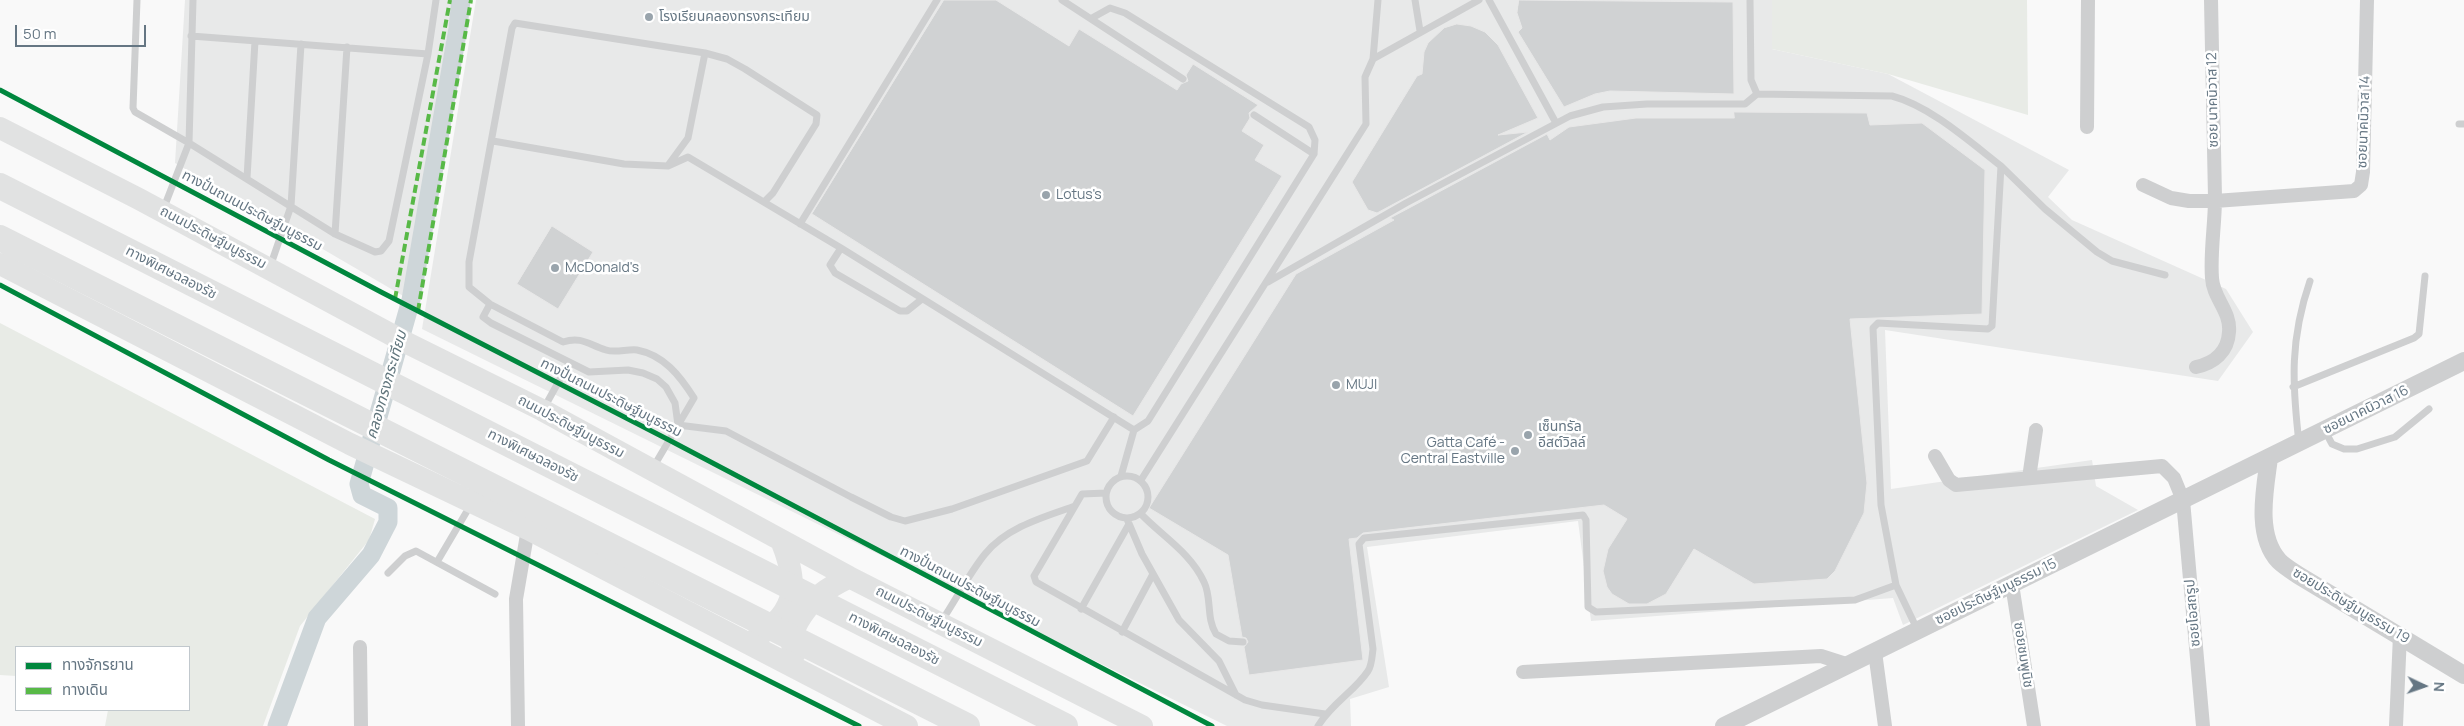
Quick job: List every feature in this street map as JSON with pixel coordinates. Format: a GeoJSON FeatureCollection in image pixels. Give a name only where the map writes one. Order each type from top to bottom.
{"type":"FeatureCollection","features":[{"type":"Feature","properties":{"kind":"highway","name":"ทางพิเศษฉลองรัช"},"geometry":{"type":"LineString","coordinates":[[0,186],[1065,726]]}},
{"type":"Feature","properties":{"kind":"highway"},"geometry":{"type":"LineString","coordinates":[[0,238],[966,726]]}},
{"type":"Feature","properties":{"kind":"main road","name":"ถนนประดิษฐ์มนูธรรม"},"geometry":{"type":"LineString","coordinates":[[0,128],[270,268],[397,338],[542,410],[849,577],[1142,726]]}},
{"type":"Feature","properties":{"kind":"main road"},"geometry":{"type":"LineString","coordinates":[[0,264],[350,444],[528,529],[906,726]]}},
{"type":"Feature","properties":{"kind":"main road"},"geometry":{"type":"LineString","coordinates":[[743,640],[758,636],[772,627],[781,619],[791,600],[793,577],[781,540]]}},
{"type":"Feature","properties":{"kind":"main road"},"geometry":{"type":"LineString","coordinates":[[809,675],[793,651],[794,632],[804,613],[820,595],[849,577]]}},
{"type":"Feature","properties":{"kind":"street"},"geometry":{"type":"LineString","coordinates":[[2087,127],[2088,0]]}},
{"type":"Feature","properties":{"kind":"street","name":"ซอย นาคนิวาส 12"},"geometry":{"type":"LineString","coordinates":[[2196,367],[2209,364],[2218,357],[2227,344],[2229,331],[2228,317],[2218,298],[2212,280],[2215,201],[2211,0]]}},
{"type":"Feature","properties":{"kind":"street","name":"ซอยนาคนิวาส 14"},"geometry":{"type":"LineString","coordinates":[[2143,185],[2171,198],[2215,201],[2354,191],[2361,185],[2367,0]]}},
{"type":"Feature","properties":{"kind":"street","name":"ซอยนาคนิวาส 16"},"geometry":{"type":"LineString","coordinates":[[2269,458],[2464,361]]}},
{"type":"Feature","properties":{"kind":"street"},"geometry":{"type":"LineString","coordinates":[[1935,456],[1949,480],[1956,485],[2028,478],[2036,430]]}},
{"type":"Feature","properties":{"kind":"street","name":"ซอยประดิษฐ์มนูธรรม 15"},"geometry":{"type":"LineString","coordinates":[[1725,726],[2269,458]]}},
{"type":"Feature","properties":{"kind":"street","name":"ซอยประดิษฐ์มนูธรรม 19"},"geometry":{"type":"LineString","coordinates":[[2269,458],[2264,519],[2269,543],[2279,560],[2298,575],[2464,674]]}},
{"type":"Feature","properties":{"kind":"street","name":"ซอยโอสถรูป"},"geometry":{"type":"LineString","coordinates":[[2028,478],[2162,466],[2174,478],[2183,500],[2203,726]]}},
{"type":"Feature","properties":{"kind":"street"},"geometry":{"type":"LineString","coordinates":[[518,726],[516,599],[528,529]]}},
{"type":"Feature","properties":{"kind":"street","name":"ซอยชมพูนิช"},"geometry":{"type":"LineString","coordinates":[[2012,584],[2034,726]]}},
{"type":"Feature","properties":{"kind":"street"},"geometry":{"type":"LineString","coordinates":[[2396,726],[2400,635]]}},
{"type":"Feature","properties":{"kind":"street"},"geometry":{"type":"LineString","coordinates":[[360,647],[361,726]]}},
{"type":"Feature","properties":{"kind":"street"},"geometry":{"type":"LineString","coordinates":[[1874,652],[1885,726]]}},
{"type":"Feature","properties":{"kind":"street"},"geometry":{"type":"LineString","coordinates":[[1523,672],[1821,656],[1849,664]]}},
{"type":"Feature","properties":{"kind":"lane"},"geometry":{"type":"LineString","coordinates":[[137,0],[133,108],[139,116],[189,143],[335,234],[375,252],[381,251],[389,241],[428,54],[436,0]]}},
{"type":"Feature","properties":{"kind":"lane"},"geometry":{"type":"LineString","coordinates":[[163,212],[189,143],[193,0]]}},
{"type":"Feature","properties":{"kind":"lane"},"geometry":{"type":"LineString","coordinates":[[800,224],[937,0]]}},
{"type":"Feature","properties":{"kind":"lane"},"geometry":{"type":"LineString","coordinates":[[1062,0],[1184,79]]}},
{"type":"Feature","properties":{"kind":"lane"},"geometry":{"type":"LineString","coordinates":[[1141,480],[1366,124],[1365,77],[1373,59],[1378,0]]}},
{"type":"Feature","properties":{"kind":"lane"},"geometry":{"type":"LineString","coordinates":[[1415,0],[1420,31]]}},
{"type":"Feature","properties":{"kind":"lane"},"geometry":{"type":"LineString","coordinates":[[1373,59],[1420,31],[1479,0]]}},
{"type":"Feature","properties":{"kind":"lane"},"geometry":{"type":"LineString","coordinates":[[1489,0],[1556,123]]}},
{"type":"Feature","properties":{"kind":"lane"},"geometry":{"type":"LineString","coordinates":[[1750,0],[1751,80],[1757,94]]}},
{"type":"Feature","properties":{"kind":"lane"},"geometry":{"type":"LineString","coordinates":[[1092,18],[1110,8],[1125,13],[1309,127],[1315,140],[1314,154],[1148,421],[1134,430],[1122,476]]}},
{"type":"Feature","properties":{"kind":"lane"},"geometry":{"type":"LineString","coordinates":[[652,470],[694,398],[681,377],[664,361],[638,350],[608,351],[576,338],[563,342],[490,304],[469,287],[469,274],[512,28],[515,23],[706,53],[727,59],[745,68],[818,117],[818,122],[807,140],[773,193],[764,202]]}},
{"type":"Feature","properties":{"kind":"lane"},"geometry":{"type":"LineString","coordinates":[[191,36],[428,54]]}},
{"type":"Feature","properties":{"kind":"lane"},"geometry":{"type":"LineString","coordinates":[[247,178],[255,41]]}},
{"type":"Feature","properties":{"kind":"lane"},"geometry":{"type":"LineString","coordinates":[[270,268],[291,206],[301,44]]}},
{"type":"Feature","properties":{"kind":"lane"},"geometry":{"type":"LineString","coordinates":[[335,234],[347,47]]}},
{"type":"Feature","properties":{"kind":"lane"},"geometry":{"type":"LineString","coordinates":[[668,166],[688,138],[706,53]]}},
{"type":"Feature","properties":{"kind":"lane"},"geometry":{"type":"LineString","coordinates":[[1266,284],[1406,203],[1570,116],[1603,107],[1648,104],[1745,104],[1757,94],[1892,96],[1907,100],[1937,119],[2000,166],[2045,208],[2097,252],[2112,260],[2165,275]]}},
{"type":"Feature","properties":{"kind":"lane"},"geometry":{"type":"LineString","coordinates":[[1254,115],[1314,154]]}},
{"type":"Feature","properties":{"kind":"lane"},"geometry":{"type":"LineString","coordinates":[[493,141],[624,164],[668,166],[688,157],[841,248],[1134,430]]}},
{"type":"Feature","properties":{"kind":"lane"},"geometry":{"type":"LineString","coordinates":[[1918,631],[1896,585],[1881,505],[1873,328],[1878,323],[1988,329],[1992,326],[2000,166]]}},
{"type":"Feature","properties":{"kind":"lane"},"geometry":{"type":"LineString","coordinates":[[841,248],[830,266],[835,272],[900,311],[907,311],[922,299]]}},
{"type":"Feature","properties":{"kind":"lane"},"geometry":{"type":"LineString","coordinates":[[2293,387],[2420,334],[2425,276]]}},
{"type":"Feature","properties":{"kind":"lane"},"geometry":{"type":"LineString","coordinates":[[2299,443],[2293,387],[2293,362],[2297,329],[2310,281]]}},
{"type":"Feature","properties":{"kind":"lane"},"geometry":{"type":"LineString","coordinates":[[490,304],[483,317],[491,324],[589,372],[628,370],[643,373],[657,379],[666,387],[675,403],[678,425]]}},
{"type":"Feature","properties":{"kind":"lane"},"geometry":{"type":"LineString","coordinates":[[542,410],[569,363]]}},
{"type":"Feature","properties":{"kind":"lane"},"geometry":{"type":"LineString","coordinates":[[2324,430],[2332,444],[2344,449],[2357,449],[2395,437],[2428,409]]}},
{"type":"Feature","properties":{"kind":"lane"},"geometry":{"type":"LineString","coordinates":[[678,425],[726,431],[891,517],[905,520],[952,508],[1087,461],[1114,417]]}},
{"type":"Feature","properties":{"kind":"lane"},"geometry":{"type":"LineString","coordinates":[[1081,609],[1128,521],[1141,514],[1145,509],[1149,497],[1145,485],[1141,480],[1132,476],[1122,476],[1111,482],[1106,493],[1106,499],[1111,511],[1128,521],[1153,574],[1179,620],[1219,661],[1236,696]]}},
{"type":"Feature","properties":{"kind":"lane"},"geometry":{"type":"LineString","coordinates":[[1106,493],[1082,494],[1034,580],[1081,609],[1236,696],[1262,705],[1325,714]]}},
{"type":"Feature","properties":{"kind":"lane"},"geometry":{"type":"LineString","coordinates":[[438,562],[472,502]]}},
{"type":"Feature","properties":{"kind":"lane"},"geometry":{"type":"LineString","coordinates":[[940,622],[985,554],[994,544],[1017,528],[1075,506]]}},
{"type":"Feature","properties":{"kind":"lane"},"geometry":{"type":"LineString","coordinates":[[1141,514],[1180,548],[1200,575],[1205,584],[1208,611],[1216,634],[1229,641],[1243,642]]}},
{"type":"Feature","properties":{"kind":"lane"},"geometry":{"type":"LineString","coordinates":[[1318,726],[1325,714],[1368,671],[1372,659],[1373,649],[1359,544],[1364,538],[1583,515],[1586,520],[1588,606],[1596,612],[1855,600],[1896,585]]}},
{"type":"Feature","properties":{"kind":"lane"},"geometry":{"type":"LineString","coordinates":[[388,573],[405,556],[412,552],[419,552],[495,594]]}},
{"type":"Feature","properties":{"kind":"lane"},"geometry":{"type":"LineString","coordinates":[[1122,632],[1153,574]]}},
{"type":"Feature","properties":{"kind":"shaded area"},"geometry":{"type":"Polygon","coordinates":[[[185,0],[453,0],[405,297],[175,163],[185,0]]]}},
{"type":"Feature","properties":{"kind":"shaded area"},"geometry":{"type":"Polygon","coordinates":[[[476,0],[1772,0],[1772,49],[1888,74],[2069,170],[2048,197],[2072,220],[2226,289],[2253,332],[2218,381],[1885,330],[1891,489],[2092,460],[2096,486],[2138,510],[1903,625],[1893,598],[1591,621],[1578,521],[1367,547],[1389,687],[1350,699],[1351,726],[1227,726],[422,329],[476,0]]]}},
{"type":"Feature","properties":{"kind":"shaded area"},"geometry":{"type":"Polygon","coordinates":[[[1772,0],[2027,0],[2028,115],[1888,74],[1772,49],[1772,0]]]}},
{"type":"Feature","properties":{"kind":"shaded area"},"geometry":{"type":"Polygon","coordinates":[[[0,323],[375,519],[369,540],[300,626],[263,726],[105,726],[108,711],[190,711],[190,646],[15,646],[15,676],[0,675],[0,323]]]}},
{"type":"Feature","properties":{"kind":"building","name":"Lotus's"},"geometry":{"type":"Polygon","coordinates":[[[944,0],[996,0],[1069,46],[1079,29],[1177,90],[1181,84],[1188,81],[1186,75],[1193,64],[1258,105],[1249,113],[1250,118],[1242,131],[1264,145],[1255,160],[1282,176],[1133,416],[812,214],[944,0]]]}},
{"type":"Feature","properties":{"kind":"building"},"geometry":{"type":"Polygon","coordinates":[[[1519,0],[1733,2],[1734,94],[1610,91],[1595,94],[1564,107],[1518,32],[1522,28],[1517,13],[1519,0]]]}},
{"type":"Feature","properties":{"kind":"building"},"geometry":{"type":"Polygon","coordinates":[[[1457,24],[1471,26],[1485,32],[1498,45],[1538,118],[1498,135],[1528,132],[1377,213],[1368,210],[1352,182],[1417,76],[1422,74],[1424,52],[1428,43],[1444,28],[1457,24]]]}},
{"type":"Feature","properties":{"kind":"building","name":"เซ็นทรัล อีสต์วิลล์"},"geometry":{"type":"Polygon","coordinates":[[[1734,112],[1867,113],[1870,125],[1922,123],[1985,170],[1982,314],[1850,319],[1867,483],[1864,513],[1835,571],[1827,579],[1754,584],[1694,549],[1666,594],[1647,604],[1629,604],[1612,594],[1607,587],[1603,571],[1608,549],[1627,519],[1604,505],[1363,533],[1357,538],[1349,539],[1363,660],[1249,675],[1244,647],[1248,642],[1246,638],[1242,637],[1228,555],[1149,508],[1296,274],[1394,220],[1390,218],[1547,134],[1550,140],[1569,127],[1636,118],[1734,118],[1734,112]]]}},
{"type":"Feature","properties":{"kind":"building","name":"McDonald's"},"geometry":{"type":"Polygon","coordinates":[[[552,226],[593,252],[558,309],[517,284],[552,226]]]}},
{"type":"Feature","properties":{"kind":"waterway","name":"คลองทรงกระเทียม"},"geometry":{"type":"LineString","coordinates":[[277,726],[317,618],[371,555],[388,522],[388,508],[362,495],[359,484],[411,300],[458,28],[461,0]]}},
{"type":"Feature","properties":{"kind":"marked path"},"geometry":{"type":"LineString","coordinates":[[395,299],[450,0]]}},
{"type":"Feature","properties":{"kind":"marked path"},"geometry":{"type":"LineString","coordinates":[[418,311],[471,0]]}},
{"type":"Feature","properties":{"kind":"cycle path","name":"ทางปั่นถนนประดิษฐ์มนูธรรม"},"geometry":{"type":"LineString","coordinates":[[0,90],[381,292],[669,440],[1212,726]]}},
{"type":"Feature","properties":{"kind":"cycle path"},"geometry":{"type":"LineString","coordinates":[[0,285],[329,460],[859,726]]}},
{"type":"Feature","properties":{"kind":"place","name":"โรงเรียนคลองทรงกระเทียม"},"geometry":{"type":"Point","coordinates":[649,17]}},
{"type":"Feature","properties":{"kind":"place","name":"Lotus's"},"geometry":{"type":"Point","coordinates":[1046,195]}},
{"type":"Feature","properties":{"kind":"place","name":"McDonald's"},"geometry":{"type":"Point","coordinates":[555,268]}},
{"type":"Feature","properties":{"kind":"place","name":"MUJI"},"geometry":{"type":"Point","coordinates":[1336,385]}},
{"type":"Feature","properties":{"kind":"place","name":"เซ็นทรัล อีสต์วิลล์"},"geometry":{"type":"Point","coordinates":[1528,435]}},
{"type":"Feature","properties":{"kind":"place","name":"Gatta Café - Central Eastville"},"geometry":{"type":"Point","coordinates":[1515,451]}}]}
